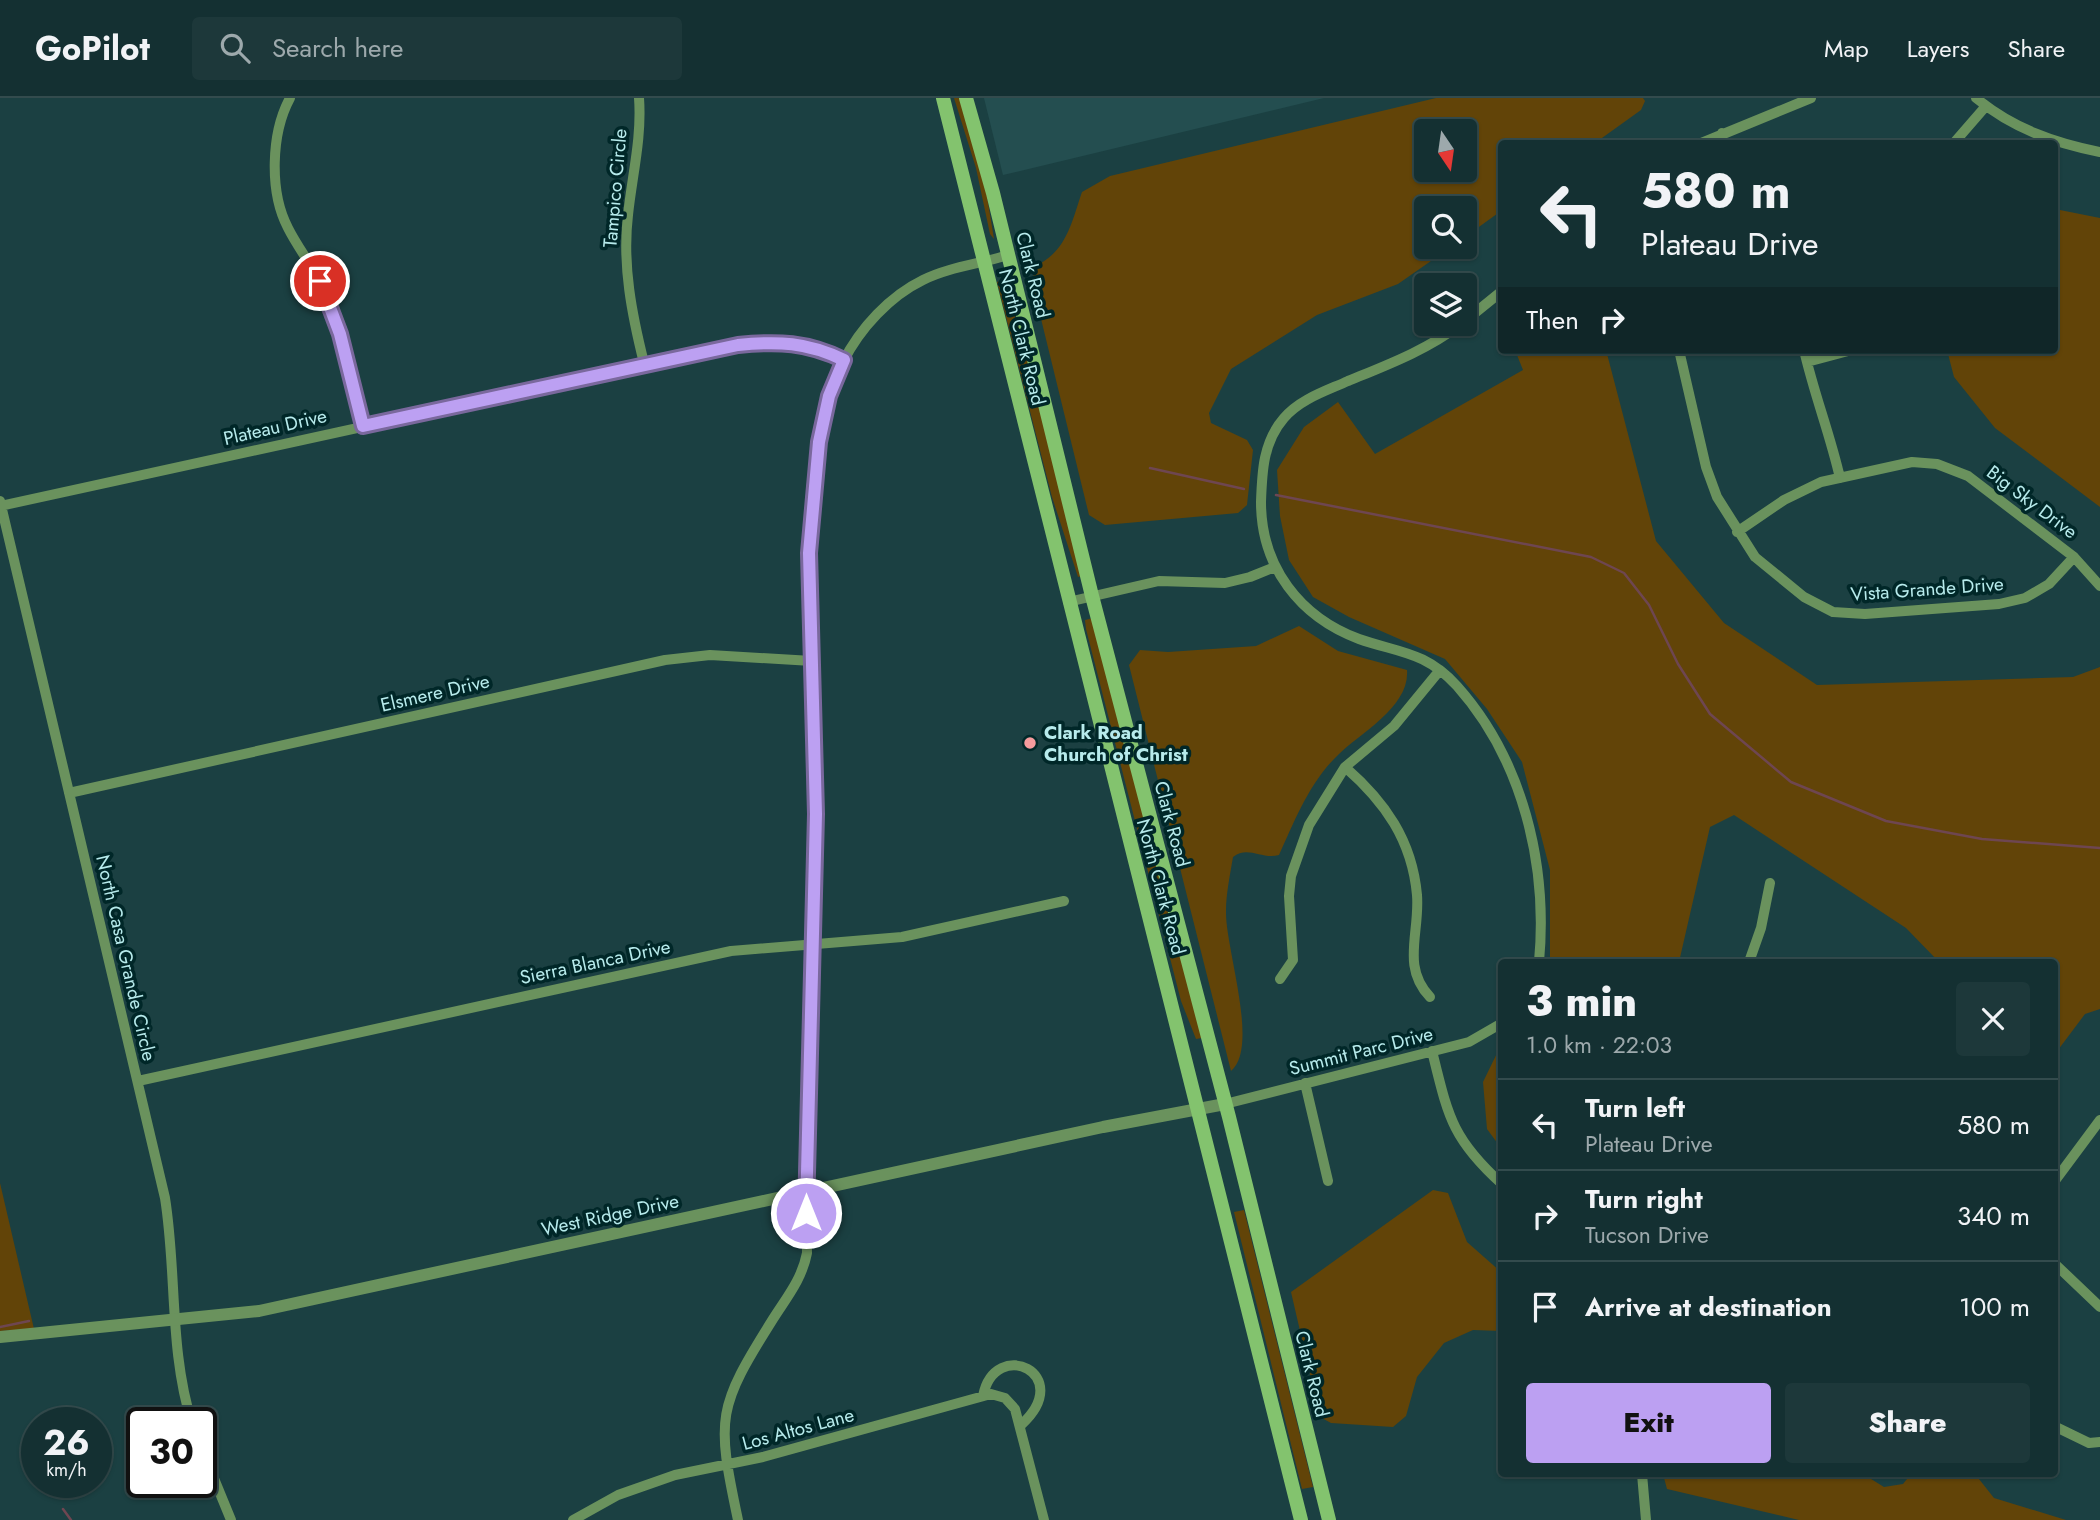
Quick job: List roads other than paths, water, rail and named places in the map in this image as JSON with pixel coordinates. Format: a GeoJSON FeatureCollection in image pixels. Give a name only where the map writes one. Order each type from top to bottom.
{"type":"FeatureCollection","features":[{"type":"Feature","properties":{"kind":"main road","name":"North Clark Road"},"geometry":{"type":"LineString","coordinates":[[943,98],[1068,602],[1200,1110],[1301,1520]]}},
{"type":"Feature","properties":{"kind":"main road","name":"Clark Road"},"geometry":{"type":"LineString","coordinates":[[966,98],[1008,255],[1092,596],[1225,1104],[1329,1520]]}},
{"type":"Feature","properties":{"kind":"street"},"geometry":{"type":"LineString","coordinates":[[289,98],[279,124],[274,157],[277,188],[287,226],[313,265],[336,322],[363,426]]}},
{"type":"Feature","properties":{"kind":"street","name":"Tampico Circle"},"geometry":{"type":"LineString","coordinates":[[639,98],[635,173],[628,215],[626,252],[634,324],[644,363]]}},
{"type":"Feature","properties":{"kind":"street"},"geometry":{"type":"LineString","coordinates":[[1707,140],[1811,98]]}},
{"type":"Feature","properties":{"kind":"street"},"geometry":{"type":"LineString","coordinates":[[1976,98],[2024,130],[2053,140]]}},
{"type":"Feature","properties":{"kind":"street"},"geometry":{"type":"LineString","coordinates":[[1956,140],[1986,106]]}},
{"type":"Feature","properties":{"kind":"street"},"geometry":{"type":"LineString","coordinates":[[1722,133],[1725,140]]}},
{"type":"Feature","properties":{"kind":"street"},"geometry":{"type":"LineString","coordinates":[[2058,142],[2100,152]]}},
{"type":"Feature","properties":{"kind":"street"},"geometry":{"type":"LineString","coordinates":[[738,1520],[722,1434],[731,1389],[802,1275],[807,1253],[806,1193],[815,943],[809,553],[815,469],[829,396],[844,360],[885,306],[904,291],[924,279],[1008,255]]}},
{"type":"Feature","properties":{"kind":"street"},"geometry":{"type":"LineString","coordinates":[[1477,311],[1498,294]]}},
{"type":"Feature","properties":{"kind":"street"},"geometry":{"type":"LineString","coordinates":[[1441,336],[1418,351],[1314,396],[1285,417],[1270,440],[1262,467],[1263,525],[1275,567],[1289,590],[1310,613],[1334,629],[1420,656],[1457,686],[1490,731],[1509,767],[1525,808],[1536,862],[1539,959]]}},
{"type":"Feature","properties":{"kind":"street","name":"Plateau Drive"},"geometry":{"type":"LineString","coordinates":[[0,504],[644,363],[738,345],[781,341],[817,347],[844,360]]}},
{"type":"Feature","properties":{"kind":"street","name":"Vista Grande Drive"},"geometry":{"type":"LineString","coordinates":[[1680,354],[1706,467],[1717,498],[1737,532],[1765,565],[1804,597],[1833,612],[1865,614],[1999,604],[2025,598],[2049,584],[2074,557]]}},
{"type":"Feature","properties":{"kind":"street"},"geometry":{"type":"LineString","coordinates":[[1805,354],[1813,393],[1827,424],[1840,478]]}},
{"type":"Feature","properties":{"kind":"street"},"geometry":{"type":"LineString","coordinates":[[1807,362],[1838,354]]}},
{"type":"Feature","properties":{"kind":"street","name":"Big Sky Drive"},"geometry":{"type":"LineString","coordinates":[[1737,532],[1801,491],[1840,478],[1912,462],[1937,464],[1968,476],[2074,557],[2100,586]]}},
{"type":"Feature","properties":{"kind":"street","name":"North Casa Grande Circle"},"geometry":{"type":"LineString","coordinates":[[0,504],[138,1081],[171,1232],[179,1367],[188,1407]]}},
{"type":"Feature","properties":{"kind":"street"},"geometry":{"type":"LineString","coordinates":[[1068,602],[1159,581],[1225,583],[1275,567]]}},
{"type":"Feature","properties":{"kind":"street","name":"Elsmere Drive"},"geometry":{"type":"LineString","coordinates":[[69,793],[665,660],[710,655],[812,661]]}},
{"type":"Feature","properties":{"kind":"street"},"geometry":{"type":"LineString","coordinates":[[1280,979],[1293,960],[1289,896],[1297,853],[1326,794],[1345,767],[1394,726],[1440,670]]}},
{"type":"Feature","properties":{"kind":"street"},"geometry":{"type":"LineString","coordinates":[[1345,767],[1375,793],[1392,816],[1408,851],[1417,894],[1417,930],[1412,966],[1417,984],[1430,997]]}},
{"type":"Feature","properties":{"kind":"street"},"geometry":{"type":"LineString","coordinates":[[1750,959],[1761,928],[1770,883]]}},
{"type":"Feature","properties":{"kind":"street","name":"Sierra Blanca Drive"},"geometry":{"type":"LineString","coordinates":[[138,1081],[731,950],[902,937],[1064,901]]}},
{"type":"Feature","properties":{"kind":"street","name":"Summit Parc Drive"},"geometry":{"type":"LineString","coordinates":[[1225,1104],[1469,1042],[1498,1025]]}},
{"type":"Feature","properties":{"kind":"street"},"geometry":{"type":"LineString","coordinates":[[1432,1051],[1448,1115],[1457,1136],[1472,1157],[1498,1180]]}},
{"type":"Feature","properties":{"kind":"street"},"geometry":{"type":"LineString","coordinates":[[1305,1083],[1328,1181]]}},
{"type":"Feature","properties":{"kind":"street","name":"West Ridge Drive"},"geometry":{"type":"LineString","coordinates":[[0,1337],[259,1311],[1103,1127],[1225,1104]]}},
{"type":"Feature","properties":{"kind":"street"},"geometry":{"type":"LineString","coordinates":[[2058,1177],[2098,1126]]}},
{"type":"Feature","properties":{"kind":"street"},"geometry":{"type":"LineString","coordinates":[[2058,1267],[2100,1307]]}},
{"type":"Feature","properties":{"kind":"street"},"geometry":{"type":"LineString","coordinates":[[1021,1425],[1033,1414],[1041,1397],[1037,1375],[1028,1366],[1014,1364],[998,1369],[985,1386],[983,1396],[991,1394],[1005,1398],[1015,1409],[1044,1520]]}},
{"type":"Feature","properties":{"kind":"street","name":"Los Altos Lane"},"geometry":{"type":"LineString","coordinates":[[573,1520],[618,1495],[648,1483],[726,1465],[983,1396]]}},
{"type":"Feature","properties":{"kind":"street"},"geometry":{"type":"LineString","coordinates":[[2058,1428],[2089,1443],[2100,1441]]}},
{"type":"Feature","properties":{"kind":"street"},"geometry":{"type":"LineString","coordinates":[[1642,1477],[1646,1520]]}},
{"type":"Feature","properties":{"kind":"street"},"geometry":{"type":"LineString","coordinates":[[217,1485],[232,1520]]}},
{"type":"Feature","properties":{"kind":"waterway"},"geometry":{"type":"LineString","coordinates":[[1150,468],[1244,489]]}},
{"type":"Feature","properties":{"kind":"waterway"},"geometry":{"type":"LineString","coordinates":[[1276,495],[1591,557],[1624,573],[1649,605],[1678,664],[1710,714],[1791,782],[1886,821],[1982,839],[2100,848]]}},
{"type":"Feature","properties":{"kind":"waterway"},"geometry":{"type":"LineString","coordinates":[[0,1327],[29,1321]]}},
{"type":"Feature","properties":{"kind":"waterway"},"geometry":{"type":"LineString","coordinates":[[63,1509],[71,1520]]}},
{"type":"Feature","properties":{"kind":"place","name":"Clark Road Church of Christ"},"geometry":{"type":"Point","coordinates":[1030,743]}}]}
